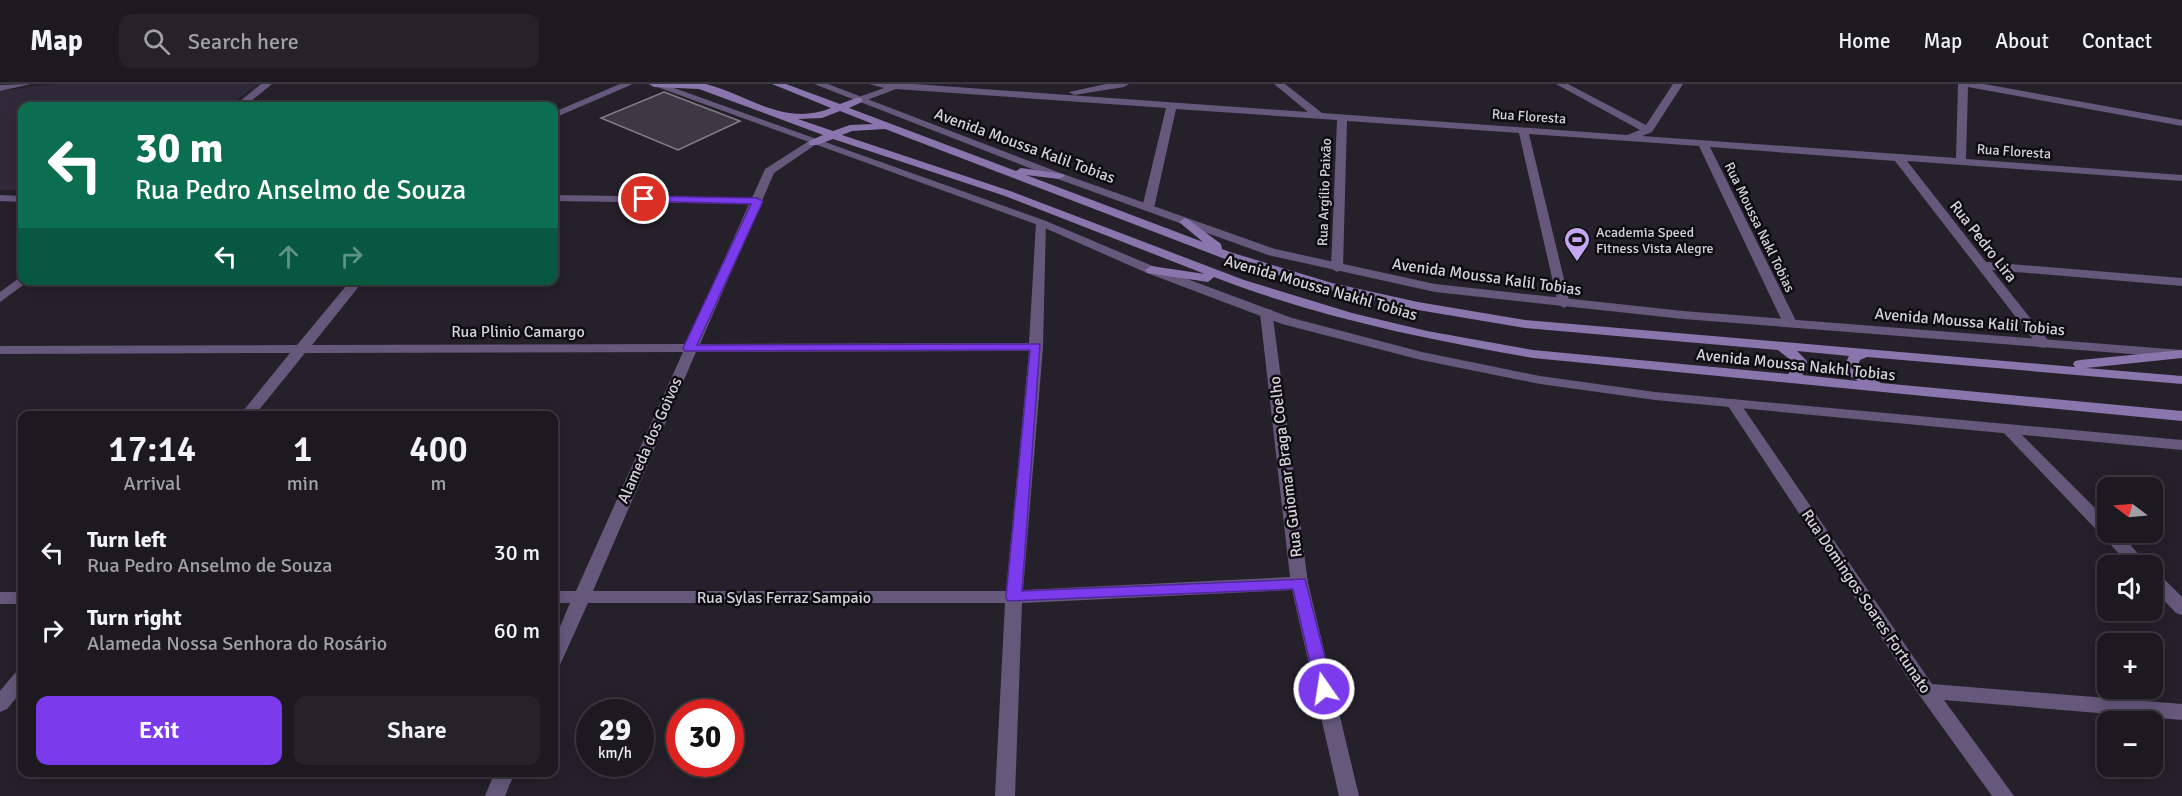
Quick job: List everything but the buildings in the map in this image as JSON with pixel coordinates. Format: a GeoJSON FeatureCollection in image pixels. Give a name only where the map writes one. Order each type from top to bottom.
{"type":"FeatureCollection","features":[{"type":"Feature","properties":{"kind":"main road","name":"Avenida Moussa Nakhl Tobias"},"geometry":{"type":"LineString","coordinates":[[654,84],[699,85],[830,134],[1009,195],[1240,283],[1370,321],[1533,354],[1883,390],[2182,416]]}},
{"type":"Feature","properties":{"kind":"main road","name":"Avenida Moussa Nakhl Tobias"},"geometry":{"type":"LineString","coordinates":[[777,84],[1229,256],[1329,286],[1418,306],[1525,324],[2182,380]]}},
{"type":"Feature","properties":{"kind":"main road"},"geometry":{"type":"LineString","coordinates":[[771,113],[801,118],[822,115],[859,100]]}},
{"type":"Feature","properties":{"kind":"main road"},"geometry":{"type":"LineString","coordinates":[[813,143],[830,134],[850,128],[890,127]]}},
{"type":"Feature","properties":{"kind":"main road"},"geometry":{"type":"LineString","coordinates":[[897,157],[910,175]]}},
{"type":"Feature","properties":{"kind":"main road"},"geometry":{"type":"LineString","coordinates":[[992,166],[1059,177]]}},
{"type":"Feature","properties":{"kind":"main road"},"geometry":{"type":"LineString","coordinates":[[1185,222],[1229,256]]}},
{"type":"Feature","properties":{"kind":"main road"},"geometry":{"type":"LineString","coordinates":[[1151,270],[1240,283]]}},
{"type":"Feature","properties":{"kind":"main road"},"geometry":{"type":"LineString","coordinates":[[1780,345],[1800,361],[1800,370],[1790,380]]}},
{"type":"Feature","properties":{"kind":"main road"},"geometry":{"type":"LineString","coordinates":[[1866,353],[1854,358],[1851,366],[1864,381],[1883,390]]}},
{"type":"Feature","properties":{"kind":"main road"},"geometry":{"type":"LineString","coordinates":[[2045,368],[2182,354]]}},
{"type":"Feature","properties":{"kind":"street"},"geometry":{"type":"LineString","coordinates":[[0,88],[26,84]]}},
{"type":"Feature","properties":{"kind":"street"},"geometry":{"type":"LineString","coordinates":[[244,102],[267,84]]}},
{"type":"Feature","properties":{"kind":"street"},"geometry":{"type":"LineString","coordinates":[[558,113],[628,84]]}},
{"type":"Feature","properties":{"kind":"street"},"geometry":{"type":"LineString","coordinates":[[654,84],[813,143],[1042,223],[1151,270],[1287,321],[1421,356],[1540,380],[1655,396],[2182,445]]}},
{"type":"Feature","properties":{"kind":"street","name":"Avenida Moussa Kalil Tobias"},"geometry":{"type":"LineString","coordinates":[[819,84],[1059,177],[1272,252],[1435,288],[1564,304],[2182,354]]}},
{"type":"Feature","properties":{"kind":"street","name":"Rua Floresta"},"geometry":{"type":"LineString","coordinates":[[874,84],[2182,178]]}},
{"type":"Feature","properties":{"kind":"street"},"geometry":{"type":"LineString","coordinates":[[1048,97],[1124,84]]}},
{"type":"Feature","properties":{"kind":"street"},"geometry":{"type":"LineString","coordinates":[[1279,84],[1319,116]]}},
{"type":"Feature","properties":{"kind":"street"},"geometry":{"type":"LineString","coordinates":[[1561,84],[1648,130]]}},
{"type":"Feature","properties":{"kind":"street"},"geometry":{"type":"LineString","coordinates":[[1629,138],[1648,130],[1678,84]]}},
{"type":"Feature","properties":{"kind":"street"},"geometry":{"type":"LineString","coordinates":[[1961,162],[1963,84]]}},
{"type":"Feature","properties":{"kind":"street"},"geometry":{"type":"LineString","coordinates":[[1968,84],[2182,123]]}},
{"type":"Feature","properties":{"kind":"street"},"geometry":{"type":"LineString","coordinates":[[859,100],[897,85]]}},
{"type":"Feature","properties":{"kind":"street"},"geometry":{"type":"LineString","coordinates":[[1148,208],[1172,105]]}},
{"type":"Feature","properties":{"kind":"street","name":"Rua Argílio Paixão"},"geometry":{"type":"LineString","coordinates":[[1337,268],[1342,118]]}},
{"type":"Feature","properties":{"kind":"street"},"geometry":{"type":"LineString","coordinates":[[1523,130],[1564,304]]}},
{"type":"Feature","properties":{"kind":"street","name":"Alameda dos Goivos"},"geometry":{"type":"LineString","coordinates":[[558,650],[689,348],[769,171],[813,143]]}},
{"type":"Feature","properties":{"kind":"street","name":"Rua Moussa Nakl Tobias"},"geometry":{"type":"LineString","coordinates":[[1703,143],[1790,323]]}},
{"type":"Feature","properties":{"kind":"street","name":"Rua Pedro Lira"},"geometry":{"type":"LineString","coordinates":[[1898,157],[2044,344]]}},
{"type":"Feature","properties":{"kind":"street"},"geometry":{"type":"LineString","coordinates":[[0,198],[18,199]]}},
{"type":"Feature","properties":{"kind":"street"},"geometry":{"type":"LineString","coordinates":[[558,198],[757,201]]}},
{"type":"Feature","properties":{"kind":"street"},"geometry":{"type":"LineString","coordinates":[[1005,796],[1014,597],[1036,346],[1042,223]]}},
{"type":"Feature","properties":{"kind":"street"},"geometry":{"type":"LineString","coordinates":[[1983,265],[2182,282]]}},
{"type":"Feature","properties":{"kind":"street"},"geometry":{"type":"LineString","coordinates":[[0,298],[18,283]]}},
{"type":"Feature","properties":{"kind":"street"},"geometry":{"type":"LineString","coordinates":[[250,411],[354,285]]}},
{"type":"Feature","properties":{"kind":"street","name":"Rua Guiomar Braga Coelho"},"geometry":{"type":"LineString","coordinates":[[1267,313],[1299,583],[1349,796]]}},
{"type":"Feature","properties":{"kind":"street","name":"Rua Plinio Camargo"},"geometry":{"type":"LineString","coordinates":[[0,350],[304,347],[1036,346]]}},
{"type":"Feature","properties":{"kind":"street","name":"Rua Domingos Soares Fortunato"},"geometry":{"type":"LineString","coordinates":[[1733,403],[1927,691],[2004,796]]}},
{"type":"Feature","properties":{"kind":"street"},"geometry":{"type":"LineString","coordinates":[[2008,429],[2097,521]]}},
{"type":"Feature","properties":{"kind":"street"},"geometry":{"type":"LineString","coordinates":[[2119,543],[2130,555]]}},
{"type":"Feature","properties":{"kind":"street","name":"Rua Sylas Ferraz Sampaio"},"geometry":{"type":"LineString","coordinates":[[558,597],[1014,597],[1299,583]]}},
{"type":"Feature","properties":{"kind":"street"},"geometry":{"type":"LineString","coordinates":[[2163,588],[2182,608]]}},
{"type":"Feature","properties":{"kind":"street"},"geometry":{"type":"LineString","coordinates":[[0,598],[18,598]]}},
{"type":"Feature","properties":{"kind":"street"},"geometry":{"type":"LineString","coordinates":[[0,704],[18,683]]}},
{"type":"Feature","properties":{"kind":"street"},"geometry":{"type":"LineString","coordinates":[[1927,691],[2182,711]]}},
{"type":"Feature","properties":{"kind":"street"},"geometry":{"type":"LineString","coordinates":[[495,796],[503,777]]}},
{"type":"Feature","properties":{"kind":"shaded area"},"geometry":{"type":"Polygon","coordinates":[[[56,84],[259,84],[234,102],[18,102],[18,190],[0,190],[0,91],[56,84]]]}},
{"type":"Feature","properties":{"kind":"place","name":"Academia Speed Fitness Vista Alegre"},"geometry":{"type":"Point","coordinates":[1577,263]}},
{"type":"Feature","properties":{"kind":"route"},"geometry":{"type":"LineString","coordinates":[[644,199],[757,201],[689,348],[1036,346],[1014,597],[1299,583],[1324,689]]}}]}
